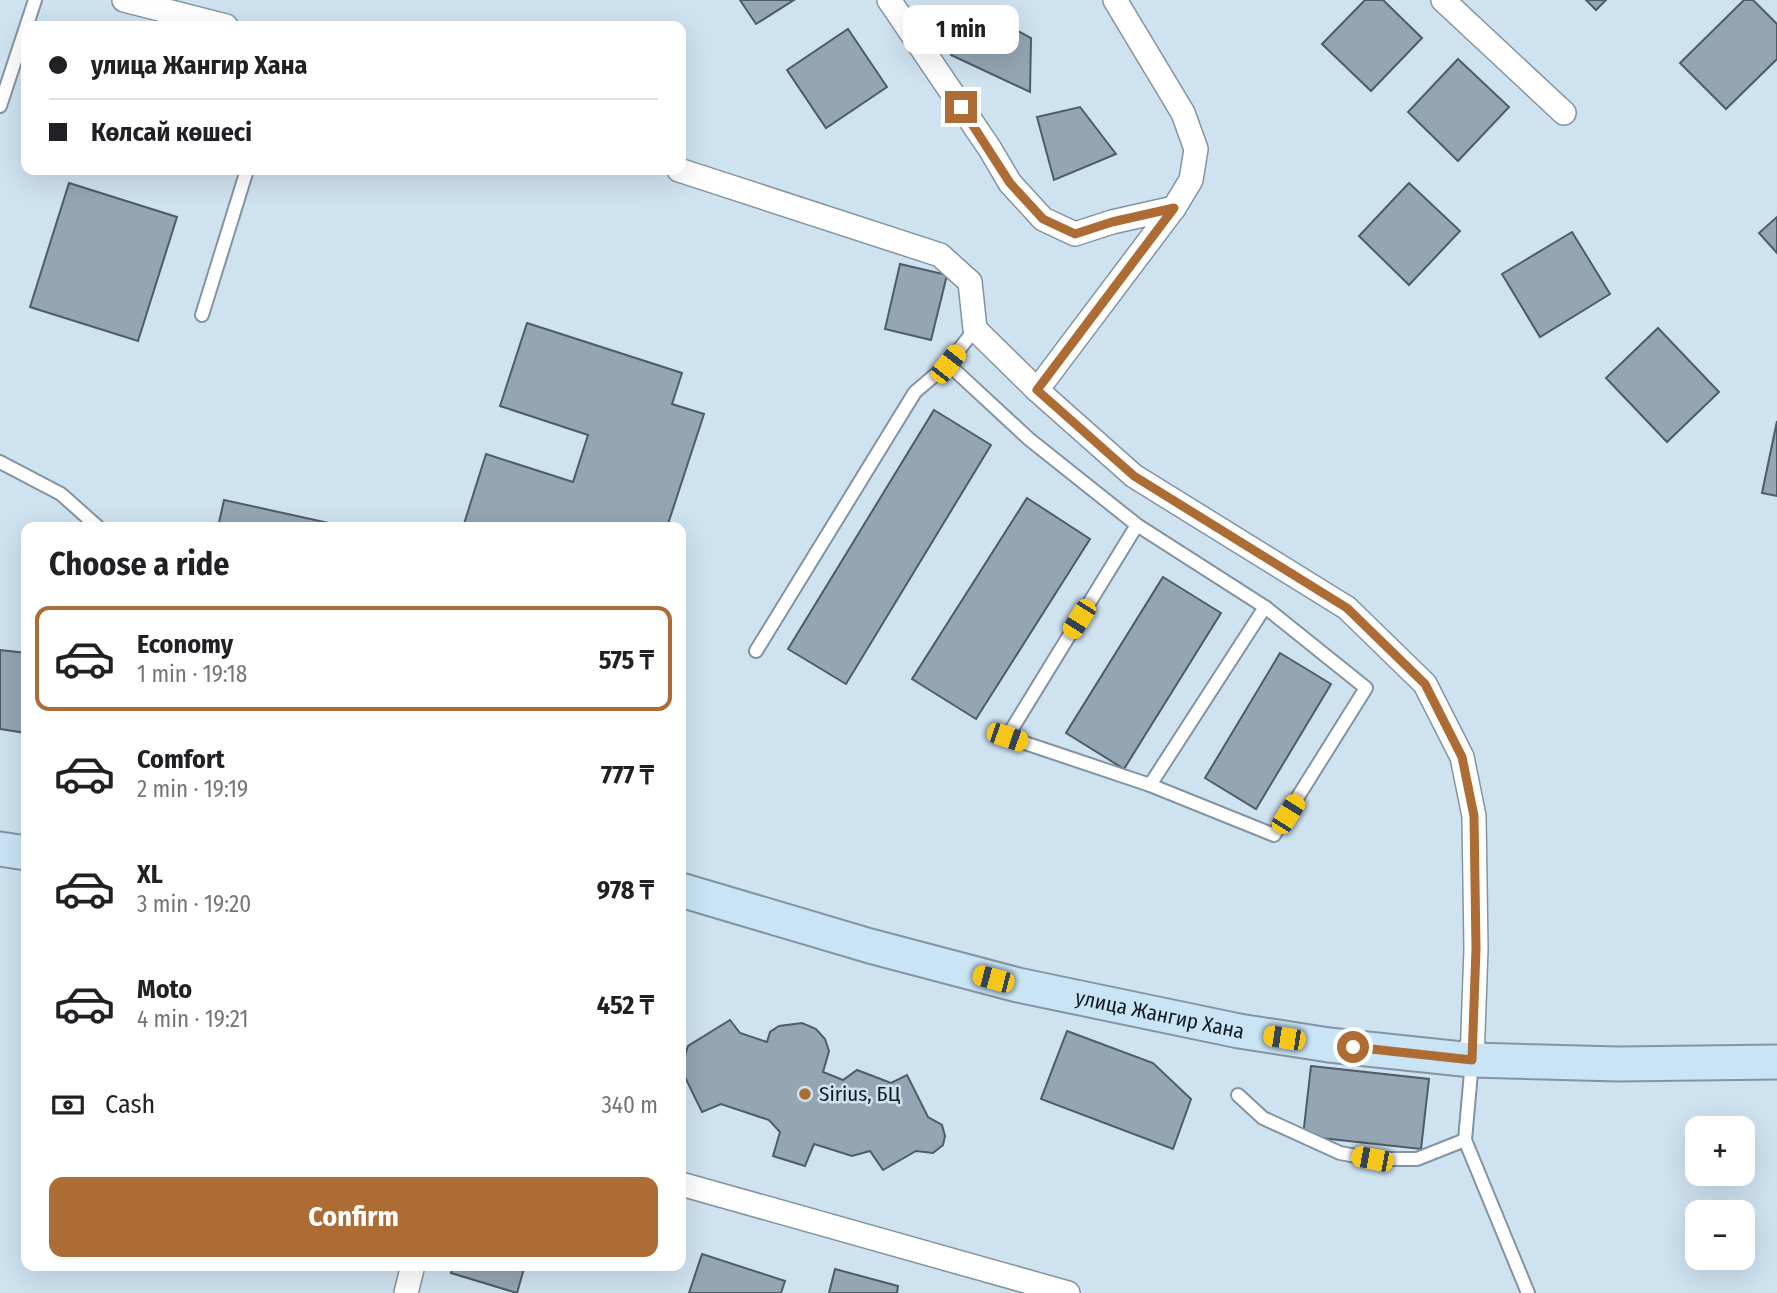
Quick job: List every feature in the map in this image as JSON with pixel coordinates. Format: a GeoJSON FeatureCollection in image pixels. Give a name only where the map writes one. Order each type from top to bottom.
{"type":"FeatureCollection","features":[{"type":"Feature","properties":{"kind":"street"},"geometry":{"type":"LineString","coordinates":[[124,0],[206,21]]}},
{"type":"Feature","properties":{"kind":"street"},"geometry":{"type":"LineString","coordinates":[[889,0],[1010,183],[1043,219],[1075,234],[1112,222],[1174,208]]}},
{"type":"Feature","properties":{"kind":"street"},"geometry":{"type":"LineString","coordinates":[[1037,390],[1174,208],[1191,180],[1196,149],[1183,113],[1115,0]]}},
{"type":"Feature","properties":{"kind":"street"},"geometry":{"type":"LineString","coordinates":[[1443,0],[1564,113]]}},
{"type":"Feature","properties":{"kind":"street"},"geometry":{"type":"LineString","coordinates":[[686,172],[940,255],[970,282],[975,329],[1037,390],[1134,476],[1347,608],[1425,684],[1462,757],[1474,816],[1476,949],[1472,1060]]}},
{"type":"Feature","properties":{"kind":"street"},"geometry":{"type":"LineString","coordinates":[[0,849],[21,852]]}},
{"type":"Feature","properties":{"kind":"street","name":"улица Жангир Хана"},"geometry":{"type":"LineString","coordinates":[[686,891],[870,946],[1018,985],[1239,1031],[1329,1045],[1472,1060],[1618,1064],[1777,1062]]}},
{"type":"Feature","properties":{"kind":"street"},"geometry":{"type":"LineString","coordinates":[[686,1185],[1068,1293]]}},
{"type":"Feature","properties":{"kind":"street"},"geometry":{"type":"LineString","coordinates":[[406,1293],[412,1271]]}},
{"type":"Feature","properties":{"kind":"lane"},"geometry":{"type":"LineString","coordinates":[[28,21],[35,0]]}},
{"type":"Feature","properties":{"kind":"lane"},"geometry":{"type":"LineString","coordinates":[[0,106],[21,42]]}},
{"type":"Feature","properties":{"kind":"lane"},"geometry":{"type":"LineString","coordinates":[[202,315],[245,175]]}},
{"type":"Feature","properties":{"kind":"lane"},"geometry":{"type":"LineString","coordinates":[[757,651],[915,392],[948,364],[975,329]]}},
{"type":"Feature","properties":{"kind":"lane"},"geometry":{"type":"LineString","coordinates":[[948,364],[1029,439],[1137,525],[1265,607],[1366,688],[1275,835],[1150,785],[1007,737],[1137,525]]}},
{"type":"Feature","properties":{"kind":"lane"},"geometry":{"type":"LineString","coordinates":[[0,461],[61,494],[92,522]]}},
{"type":"Feature","properties":{"kind":"lane"},"geometry":{"type":"LineString","coordinates":[[1150,785],[1265,607]]}},
{"type":"Feature","properties":{"kind":"lane"},"geometry":{"type":"LineString","coordinates":[[1472,1060],[1465,1140],[1528,1293]]}},
{"type":"Feature","properties":{"kind":"lane"},"geometry":{"type":"LineString","coordinates":[[1238,1095],[1263,1118],[1340,1153],[1372,1159],[1417,1160],[1465,1140]]}},
{"type":"Feature","properties":{"kind":"building"},"geometry":{"type":"Polygon","coordinates":[[[740,0],[794,0],[756,24],[740,0]]]}},
{"type":"Feature","properties":{"kind":"building"},"geometry":{"type":"Polygon","coordinates":[[[1365,0],[1383,0],[1422,38],[1371,91],[1322,44],[1365,0]]]}},
{"type":"Feature","properties":{"kind":"building"},"geometry":{"type":"Polygon","coordinates":[[[1586,0],[1606,0],[1596,10],[1586,0]]]}},
{"type":"Feature","properties":{"kind":"building"},"geometry":{"type":"Polygon","coordinates":[[[1744,0],[1753,0],[1777,24],[1777,59],[1726,109],[1680,63],[1744,0]]]}},
{"type":"Feature","properties":{"kind":"building"},"geometry":{"type":"Polygon","coordinates":[[[977,9],[1031,38],[1030,92],[951,55],[977,9]]]}},
{"type":"Feature","properties":{"kind":"building"},"geometry":{"type":"Polygon","coordinates":[[[848,29],[887,87],[826,128],[787,70],[848,29]]]}},
{"type":"Feature","properties":{"kind":"building"},"geometry":{"type":"Polygon","coordinates":[[[1458,59],[1509,107],[1458,161],[1408,112],[1458,59]]]}},
{"type":"Feature","properties":{"kind":"building"},"geometry":{"type":"Polygon","coordinates":[[[1080,107],[1116,154],[1054,180],[1037,117],[1080,107]]]}},
{"type":"Feature","properties":{"kind":"building"},"geometry":{"type":"Polygon","coordinates":[[[69,183],[177,217],[138,341],[30,307],[69,183]]]}},
{"type":"Feature","properties":{"kind":"building"},"geometry":{"type":"Polygon","coordinates":[[[1409,183],[1460,231],[1409,285],[1359,236],[1409,183]]]}},
{"type":"Feature","properties":{"kind":"building"},"geometry":{"type":"Polygon","coordinates":[[[1777,217],[1777,253],[1759,233],[1777,217]]]}},
{"type":"Feature","properties":{"kind":"building"},"geometry":{"type":"Polygon","coordinates":[[[1572,232],[1610,294],[1540,337],[1502,274],[1572,232]]]}},
{"type":"Feature","properties":{"kind":"building"},"geometry":{"type":"Polygon","coordinates":[[[900,264],[947,275],[931,340],[885,329],[900,264]]]}},
{"type":"Feature","properties":{"kind":"building"},"geometry":{"type":"Polygon","coordinates":[[[527,323],[682,373],[672,404],[704,414],[669,522],[465,522],[486,454],[573,482],[588,435],[500,406],[527,323]]]}},
{"type":"Feature","properties":{"kind":"building"},"geometry":{"type":"Polygon","coordinates":[[[1658,328],[1719,392],[1667,442],[1606,378],[1658,328]]]}},
{"type":"Feature","properties":{"kind":"building"},"geometry":{"type":"Polygon","coordinates":[[[934,410],[991,445],[846,684],[788,649],[934,410]]]}},
{"type":"Feature","properties":{"kind":"building"},"geometry":{"type":"Polygon","coordinates":[[[1777,421],[1777,496],[1762,493],[1777,421]]]}},
{"type":"Feature","properties":{"kind":"building"},"geometry":{"type":"Polygon","coordinates":[[[1027,498],[1090,539],[976,719],[912,679],[1027,498]]]}},
{"type":"Feature","properties":{"kind":"building"},"geometry":{"type":"Polygon","coordinates":[[[224,500],[324,522],[219,522],[224,500]]]}},
{"type":"Feature","properties":{"kind":"building"},"geometry":{"type":"Polygon","coordinates":[[[1163,577],[1221,613],[1124,769],[1066,733],[1163,577]]]}},
{"type":"Feature","properties":{"kind":"building"},"geometry":{"type":"Polygon","coordinates":[[[0,650],[21,652],[21,732],[0,729],[0,650]]]}},
{"type":"Feature","properties":{"kind":"building"},"geometry":{"type":"Polygon","coordinates":[[[1280,653],[1331,684],[1256,809],[1205,778],[1280,653]]]}},
{"type":"Feature","properties":{"kind":"building","name":"Sirius, БЦ"},"geometry":{"type":"Polygon","coordinates":[[[730,1020],[740,1033],[767,1042],[770,1032],[779,1026],[802,1023],[816,1029],[825,1039],[829,1051],[823,1072],[843,1080],[857,1070],[891,1083],[907,1075],[928,1117],[942,1125],[945,1136],[943,1145],[933,1153],[916,1151],[883,1170],[870,1151],[852,1156],[814,1144],[805,1166],[773,1156],[780,1132],[769,1120],[721,1104],[702,1112],[686,1079],[688,1046],[730,1020]]]}},
{"type":"Feature","properties":{"kind":"building"},"geometry":{"type":"Polygon","coordinates":[[[1067,1031],[1153,1063],[1191,1099],[1173,1149],[1041,1099],[1067,1031]]]}},
{"type":"Feature","properties":{"kind":"building"},"geometry":{"type":"Polygon","coordinates":[[[1311,1066],[1429,1079],[1421,1149],[1303,1136],[1311,1066]]]}},
{"type":"Feature","properties":{"kind":"building"},"geometry":{"type":"Polygon","coordinates":[[[702,1254],[785,1281],[781,1293],[689,1293],[702,1254]]]}},
{"type":"Feature","properties":{"kind":"building"},"geometry":{"type":"Polygon","coordinates":[[[835,1269],[898,1286],[897,1293],[829,1293],[835,1269]]]}},
{"type":"Feature","properties":{"kind":"building"},"geometry":{"type":"Polygon","coordinates":[[[452,1271],[523,1271],[517,1293],[452,1271]]]}},
{"type":"Feature","properties":{"kind":"place","name":"Sirius, БЦ"},"geometry":{"type":"Point","coordinates":[805,1094]}},
{"type":"Feature","properties":{"kind":"route"},"geometry":{"type":"LineString","coordinates":[[961,107],[1010,183],[1043,219],[1075,234],[1112,222],[1174,208],[1037,390],[1134,476],[1347,608],[1425,684],[1462,757],[1474,816],[1476,949],[1472,1060],[1353,1047]]}}]}
